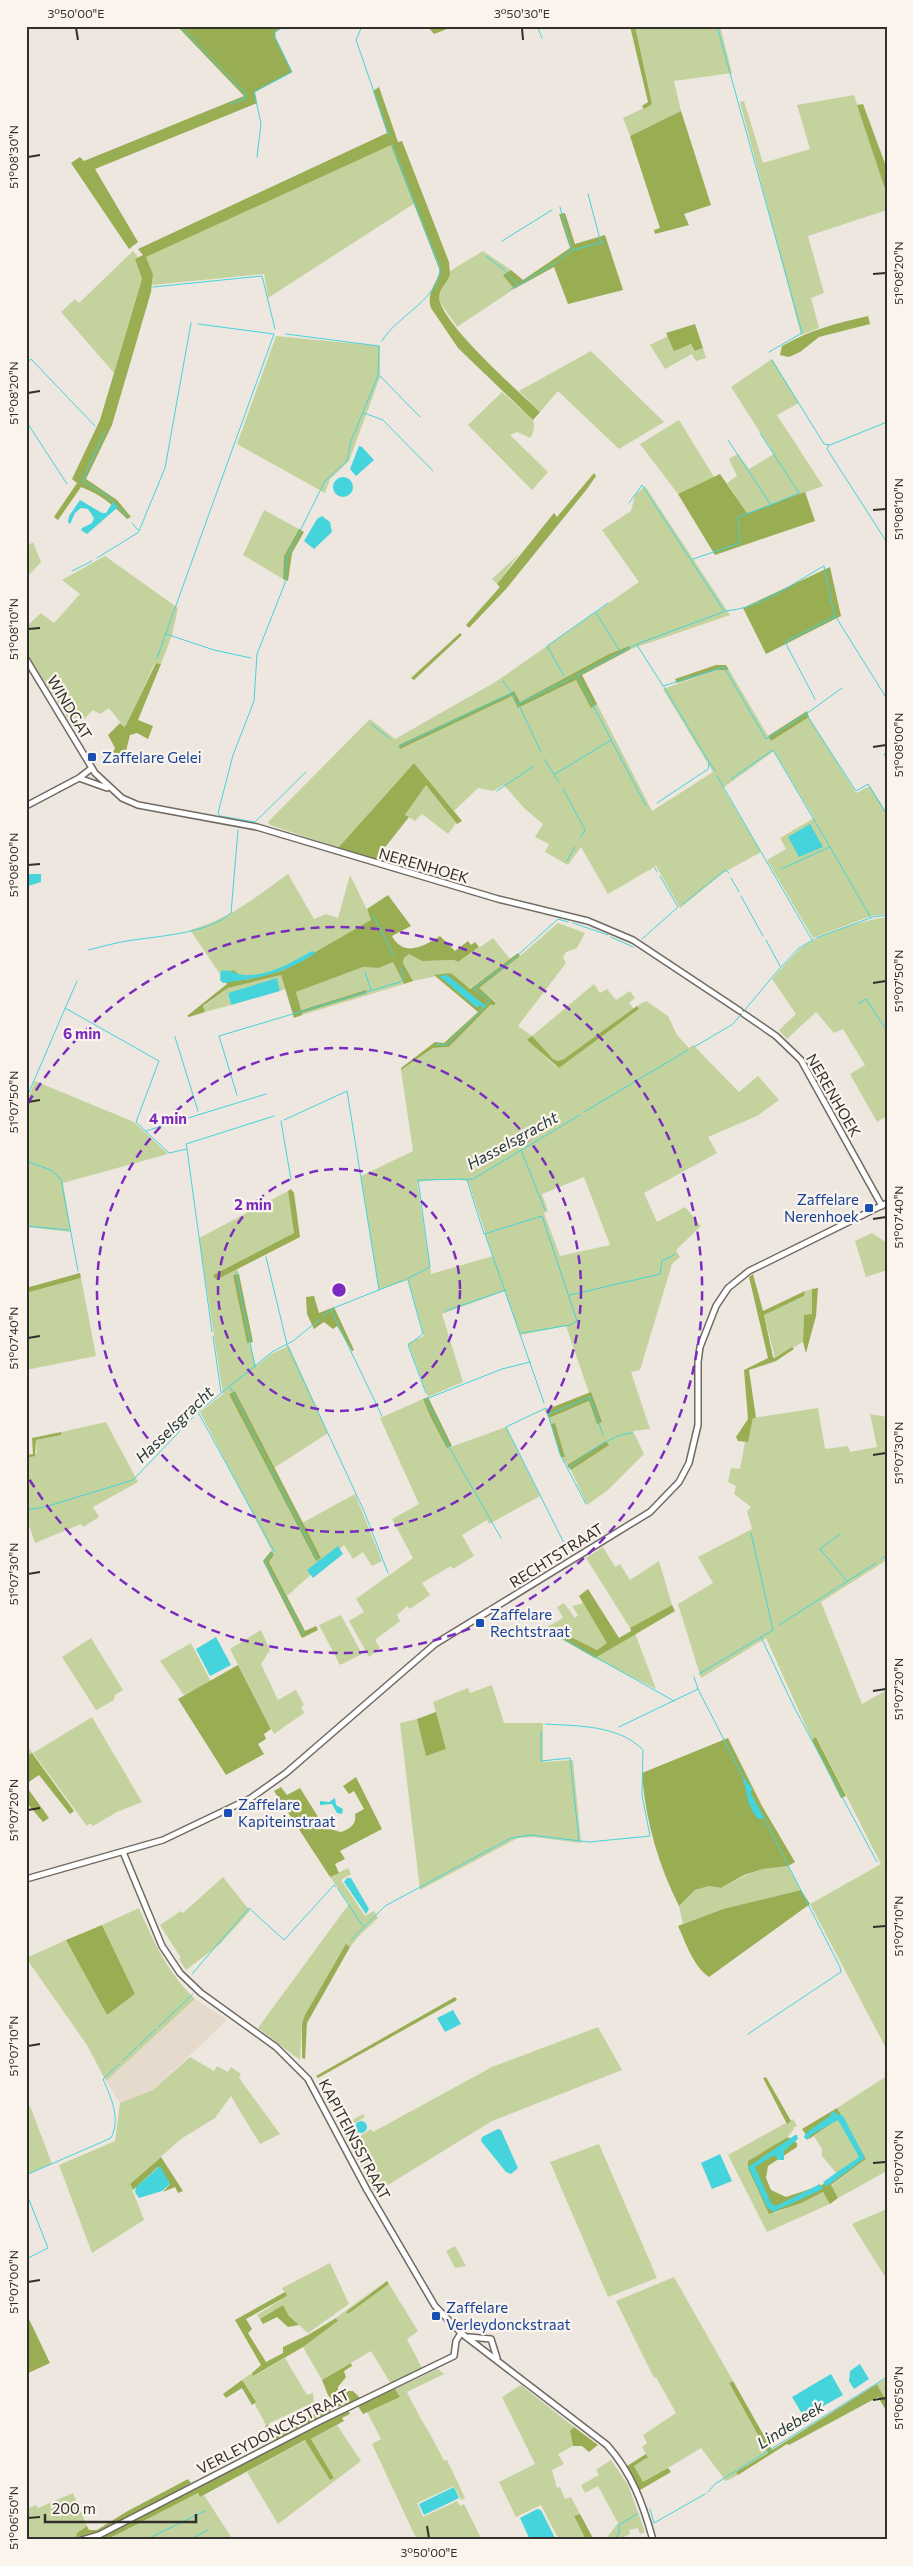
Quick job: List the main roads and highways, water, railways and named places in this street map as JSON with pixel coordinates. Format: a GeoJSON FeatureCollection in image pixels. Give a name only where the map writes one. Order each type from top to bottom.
{"type":"FeatureCollection","features":[{"type":"Feature","properties":{"kind":"water"},"geometry":{"type":"Polygon","coordinates":[[[359,446],[374,460],[356,476],[350,469],[359,446]]]}},
{"type":"Feature","properties":{"kind":"water"},"geometry":{"type":"Polygon","coordinates":[[[343,477],[350,480],[353,487],[350,494],[343,497],[336,494],[333,487],[336,480],[343,477]]]}},
{"type":"Feature","properties":{"kind":"water"},"geometry":{"type":"Polygon","coordinates":[[[80,500],[102,513],[106,513],[113,502],[118,507],[87,534],[81,530],[92,523],[94,518],[88,509],[81,508],[75,513],[70,524],[68,522],[69,516],[80,500]]]}},
{"type":"Feature","properties":{"kind":"water"},"geometry":{"type":"Polygon","coordinates":[[[322,516],[330,522],[332,532],[314,549],[304,541],[317,519],[322,516]]]}},
{"type":"Feature","properties":{"kind":"water"},"geometry":{"type":"Polygon","coordinates":[[[810,824],[823,847],[799,857],[788,837],[810,824]]]}},
{"type":"Feature","properties":{"kind":"water"},"geometry":{"type":"Polygon","coordinates":[[[29,874],[41,874],[41,882],[28,886],[26,876],[29,874]]]}},
{"type":"Feature","properties":{"kind":"water"},"geometry":{"type":"Polygon","coordinates":[[[312,951],[316,953],[293,966],[271,974],[223,983],[220,980],[221,971],[253,975],[280,968],[312,951]]]}},
{"type":"Feature","properties":{"kind":"water"},"geometry":{"type":"Polygon","coordinates":[[[447,975],[486,1006],[483,1008],[480,1005],[477,1008],[439,976],[447,975]]]}},
{"type":"Feature","properties":{"kind":"water"},"geometry":{"type":"Polygon","coordinates":[[[277,978],[280,991],[231,1005],[228,993],[277,978]]]}},
{"type":"Feature","properties":{"kind":"water"},"geometry":{"type":"Polygon","coordinates":[[[338,1546],[343,1554],[313,1578],[307,1570],[338,1546]]]}},
{"type":"Feature","properties":{"kind":"water"},"geometry":{"type":"Polygon","coordinates":[[[216,1637],[231,1665],[210,1676],[196,1649],[216,1637]]]}},
{"type":"Feature","properties":{"kind":"water"},"geometry":{"type":"Polygon","coordinates":[[[742,1775],[752,1788],[751,1794],[765,1819],[758,1819],[754,1814],[747,1798],[742,1775]]]}},
{"type":"Feature","properties":{"kind":"water"},"geometry":{"type":"Polygon","coordinates":[[[335,1798],[336,1805],[343,1809],[342,1814],[337,1813],[332,1804],[320,1805],[320,1801],[329,1802],[335,1798]]]}},
{"type":"Feature","properties":{"kind":"water"},"geometry":{"type":"Polygon","coordinates":[[[347,1878],[351,1878],[369,1909],[366,1914],[344,1882],[347,1878]]]}},
{"type":"Feature","properties":{"kind":"water"},"geometry":{"type":"Polygon","coordinates":[[[453,2010],[461,2024],[445,2032],[437,2018],[453,2010]]]}},
{"type":"Feature","properties":{"kind":"water"},"geometry":{"type":"Polygon","coordinates":[[[831,2111],[843,2116],[865,2158],[826,2187],[823,2182],[859,2157],[838,2120],[811,2135],[807,2140],[804,2137],[806,2133],[831,2115],[831,2111]]]}},
{"type":"Feature","properties":{"kind":"water"},"geometry":{"type":"Polygon","coordinates":[[[361,2121],[367,2127],[361,2133],[355,2127],[361,2121]]]}},
{"type":"Feature","properties":{"kind":"water"},"geometry":{"type":"Polygon","coordinates":[[[498,2129],[501,2130],[518,2168],[511,2174],[506,2172],[481,2141],[482,2137],[498,2129]]]}},
{"type":"Feature","properties":{"kind":"water"},"geometry":{"type":"Polygon","coordinates":[[[797,2135],[798,2139],[784,2151],[784,2160],[779,2160],[774,2155],[755,2167],[771,2203],[776,2206],[820,2184],[823,2189],[773,2212],[767,2207],[748,2167],[797,2135]]]}},
{"type":"Feature","properties":{"kind":"water"},"geometry":{"type":"Polygon","coordinates":[[[720,2154],[732,2181],[712,2189],[701,2163],[720,2154]]]}},
{"type":"Feature","properties":{"kind":"water"},"geometry":{"type":"Polygon","coordinates":[[[160,2166],[170,2184],[162,2191],[139,2198],[135,2192],[136,2187],[160,2166]]]}},
{"type":"Feature","properties":{"kind":"water"},"geometry":{"type":"Polygon","coordinates":[[[860,2364],[869,2379],[854,2389],[849,2381],[850,2371],[860,2364]]]}},
{"type":"Feature","properties":{"kind":"water"},"geometry":{"type":"Polygon","coordinates":[[[831,2374],[843,2395],[804,2417],[792,2397],[831,2374]]]}},
{"type":"Feature","properties":{"kind":"water"},"geometry":{"type":"Polygon","coordinates":[[[454,2487],[459,2498],[424,2515],[419,2504],[454,2487]]]}},
{"type":"Feature","properties":{"kind":"water"},"geometry":{"type":"Polygon","coordinates":[[[537,2509],[541,2510],[556,2540],[530,2540],[520,2518],[537,2509]]]}},
{"type":"Feature","properties":{"kind":"waterway"},"geometry":{"type":"LineString","coordinates":[[180,26],[246,94],[246,98],[231,104]]}},
{"type":"Feature","properties":{"kind":"waterway"},"geometry":{"type":"LineString","coordinates":[[257,157],[261,123],[254,92],[292,72],[275,37],[275,32],[285,26]]}},
{"type":"Feature","properties":{"kind":"waterway"},"geometry":{"type":"LineString","coordinates":[[362,26],[356,40],[389,135]]}},
{"type":"Feature","properties":{"kind":"waterway"},"geometry":{"type":"LineString","coordinates":[[537,26],[542,38]]}},
{"type":"Feature","properties":{"kind":"waterway"},"geometry":{"type":"LineString","coordinates":[[717,26],[802,333],[769,352]]}},
{"type":"Feature","properties":{"kind":"waterway"},"geometry":{"type":"LineString","coordinates":[[382,341],[388,332],[433,289],[438,279],[440,268],[392,144]]}},
{"type":"Feature","properties":{"kind":"waterway"},"geometry":{"type":"LineString","coordinates":[[588,194],[601,243]]}},
{"type":"Feature","properties":{"kind":"waterway"},"geometry":{"type":"LineString","coordinates":[[560,207],[572,250]]}},
{"type":"Feature","properties":{"kind":"waterway"},"geometry":{"type":"LineString","coordinates":[[502,241],[552,210]]}},
{"type":"Feature","properties":{"kind":"waterway"},"geometry":{"type":"LineString","coordinates":[[560,259],[573,250],[604,242]]}},
{"type":"Feature","properties":{"kind":"waterway"},"geometry":{"type":"LineString","coordinates":[[486,256],[504,270],[517,284]]}},
{"type":"Feature","properties":{"kind":"waterway"},"geometry":{"type":"LineString","coordinates":[[511,289],[557,262]]}},
{"type":"Feature","properties":{"kind":"waterway"},"geometry":{"type":"LineString","coordinates":[[153,287],[262,276],[275,329]]}},
{"type":"Feature","properties":{"kind":"waterway"},"geometry":{"type":"LineString","coordinates":[[132,523],[139,531],[165,468],[191,323]]}},
{"type":"Feature","properties":{"kind":"waterway"},"geometry":{"type":"LineString","coordinates":[[157,658],[274,334],[198,324]]}},
{"type":"Feature","properties":{"kind":"waterway"},"geometry":{"type":"LineString","coordinates":[[286,334],[379,346],[378,376],[351,441],[347,461],[325,481],[287,557],[285,583],[257,654],[254,701],[233,755],[218,813],[220,816],[255,822],[306,772]]}},
{"type":"Feature","properties":{"kind":"waterway"},"geometry":{"type":"LineString","coordinates":[[26,364],[31,359],[95,426]]}},
{"type":"Feature","properties":{"kind":"waterway"},"geometry":{"type":"LineString","coordinates":[[772,360],[824,444],[830,445],[887,422]]}},
{"type":"Feature","properties":{"kind":"waterway"},"geometry":{"type":"LineString","coordinates":[[380,376],[420,417]]}},
{"type":"Feature","properties":{"kind":"waterway"},"geometry":{"type":"LineString","coordinates":[[364,413],[383,420],[433,471]]}},
{"type":"Feature","properties":{"kind":"waterway"},"geometry":{"type":"LineString","coordinates":[[26,421],[67,484]]}},
{"type":"Feature","properties":{"kind":"waterway"},"geometry":{"type":"LineString","coordinates":[[105,431],[82,481],[106,495],[114,503]]}},
{"type":"Feature","properties":{"kind":"waterway"},"geometry":{"type":"LineString","coordinates":[[760,433],[799,493],[771,505]]}},
{"type":"Feature","properties":{"kind":"waterway"},"geometry":{"type":"LineString","coordinates":[[693,559],[740,543],[738,517],[771,505],[728,440]]}},
{"type":"Feature","properties":{"kind":"waterway"},"geometry":{"type":"LineString","coordinates":[[829,445],[827,449],[886,541]]}},
{"type":"Feature","properties":{"kind":"waterway"},"geometry":{"type":"LineString","coordinates":[[629,503],[642,485],[724,611],[750,606],[824,566],[834,614],[887,699]]}},
{"type":"Feature","properties":{"kind":"waterway"},"geometry":{"type":"LineString","coordinates":[[117,506],[127,516]]}},
{"type":"Feature","properties":{"kind":"waterway"},"geometry":{"type":"LineString","coordinates":[[97,558],[139,532]]}},
{"type":"Feature","properties":{"kind":"waterway"},"geometry":{"type":"LineString","coordinates":[[72,571],[92,561]]}},
{"type":"Feature","properties":{"kind":"waterway"},"geometry":{"type":"LineString","coordinates":[[564,676],[547,646],[608,603]]}},
{"type":"Feature","properties":{"kind":"waterway"},"geometry":{"type":"LineString","coordinates":[[646,806],[577,675],[637,644],[723,612]]}},
{"type":"Feature","properties":{"kind":"waterway"},"geometry":{"type":"LineString","coordinates":[[596,613],[620,651]]}},
{"type":"Feature","properties":{"kind":"waterway"},"geometry":{"type":"LineString","coordinates":[[815,699],[785,642],[835,616]]}},
{"type":"Feature","properties":{"kind":"waterway"},"geometry":{"type":"LineString","coordinates":[[166,634],[214,650],[251,658]]}},
{"type":"Feature","properties":{"kind":"waterway"},"geometry":{"type":"LineString","coordinates":[[637,645],[663,686],[724,667],[766,739],[806,714]]}},
{"type":"Feature","properties":{"kind":"waterway"},"geometry":{"type":"LineString","coordinates":[[398,747],[512,693],[518,704],[574,677]]}},
{"type":"Feature","properties":{"kind":"waterway"},"geometry":{"type":"LineString","coordinates":[[503,681],[512,693]]}},
{"type":"Feature","properties":{"kind":"waterway"},"geometry":{"type":"LineString","coordinates":[[657,803],[708,769],[709,762],[664,687]]}},
{"type":"Feature","properties":{"kind":"waterway"},"geometry":{"type":"LineString","coordinates":[[842,688],[806,714],[856,791],[868,784],[887,815]]}},
{"type":"Feature","properties":{"kind":"waterway"},"geometry":{"type":"LineString","coordinates":[[519,705],[541,752]]}},
{"type":"Feature","properties":{"kind":"waterway"},"geometry":{"type":"LineString","coordinates":[[371,724],[390,739]]}},
{"type":"Feature","properties":{"kind":"waterway"},"geometry":{"type":"LineString","coordinates":[[555,774],[611,740]]}},
{"type":"Feature","properties":{"kind":"waterway"},"geometry":{"type":"LineString","coordinates":[[731,779],[773,750],[830,847]]}},
{"type":"Feature","properties":{"kind":"waterway"},"geometry":{"type":"LineString","coordinates":[[887,752],[884,754],[887,759]]}},
{"type":"Feature","properties":{"kind":"waterway"},"geometry":{"type":"LineString","coordinates":[[544,759],[559,782]]}},
{"type":"Feature","properties":{"kind":"waterway"},"geometry":{"type":"LineString","coordinates":[[709,762],[715,771]]}},
{"type":"Feature","properties":{"kind":"waterway"},"geometry":{"type":"LineString","coordinates":[[497,791],[534,766]]}},
{"type":"Feature","properties":{"kind":"waterway"},"geometry":{"type":"LineString","coordinates":[[717,776],[812,940]]}},
{"type":"Feature","properties":{"kind":"waterway"},"geometry":{"type":"LineString","coordinates":[[563,789],[585,830],[580,838]]}},
{"type":"Feature","properties":{"kind":"waterway"},"geometry":{"type":"LineString","coordinates":[[88,950],[122,942],[196,930],[209,926],[231,913],[238,830]]}},
{"type":"Feature","properties":{"kind":"waterway"},"geometry":{"type":"LineString","coordinates":[[567,861],[575,847]]}},
{"type":"Feature","properties":{"kind":"waterway"},"geometry":{"type":"LineString","coordinates":[[781,869],[830,847],[871,918]]}},
{"type":"Feature","properties":{"kind":"waterway"},"geometry":{"type":"LineString","coordinates":[[655,868],[657,872]]}},
{"type":"Feature","properties":{"kind":"waterway"},"geometry":{"type":"LineString","coordinates":[[683,904],[724,871],[726,870],[729,873]]}},
{"type":"Feature","properties":{"kind":"waterway"},"geometry":{"type":"LineString","coordinates":[[642,939],[678,907],[660,876]]}},
{"type":"Feature","properties":{"kind":"waterway"},"geometry":{"type":"LineString","coordinates":[[731,878],[739,892]]}},
{"type":"Feature","properties":{"kind":"waterway"},"geometry":{"type":"LineString","coordinates":[[741,896],[763,936]]}},
{"type":"Feature","properties":{"kind":"waterway"},"geometry":{"type":"LineString","coordinates":[[373,915],[394,956]]}},
{"type":"Feature","properties":{"kind":"waterway","name":"Hasselsgracht"},"geometry":{"type":"LineString","coordinates":[[816,938],[873,917],[887,915]]}},
{"type":"Feature","properties":{"kind":"waterway"},"geometry":{"type":"LineString","coordinates":[[436,1044],[446,1045],[490,1001],[474,988],[509,963],[558,919],[568,922]]}},
{"type":"Feature","properties":{"kind":"waterway"},"geometry":{"type":"LineString","coordinates":[[573,923],[608,935]]}},
{"type":"Feature","properties":{"kind":"waterway"},"geometry":{"type":"LineString","coordinates":[[611,937],[633,947]]}},
{"type":"Feature","properties":{"kind":"waterway","name":"Hasselsgracht"},"geometry":{"type":"LineString","coordinates":[[694,1047],[733,1024],[798,949],[814,939]]}},
{"type":"Feature","properties":{"kind":"waterway"},"geometry":{"type":"LineString","coordinates":[[766,940],[780,966]]}},
{"type":"Feature","properties":{"kind":"waterway"},"geometry":{"type":"LineString","coordinates":[[237,1095],[219,1036],[400,982],[404,977],[400,967]]}},
{"type":"Feature","properties":{"kind":"waterway"},"geometry":{"type":"LineString","coordinates":[[365,972],[371,990]]}},
{"type":"Feature","properties":{"kind":"waterway"},"geometry":{"type":"LineString","coordinates":[[26,1099],[77,981]]}},
{"type":"Feature","properties":{"kind":"waterway"},"geometry":{"type":"LineString","coordinates":[[858,1004],[866,999],[887,1031]]}},
{"type":"Feature","properties":{"kind":"waterway"},"geometry":{"type":"LineString","coordinates":[[65,1008],[159,1061],[136,1122],[169,1153],[187,1149],[186,1144],[274,1116]]}},
{"type":"Feature","properties":{"kind":"waterway"},"geometry":{"type":"LineString","coordinates":[[175,1037],[198,1111]]}},
{"type":"Feature","properties":{"kind":"waterway","name":"Hasselsgracht"},"geometry":{"type":"LineString","coordinates":[[584,1112],[688,1050]]}},
{"type":"Feature","properties":{"kind":"waterway"},"geometry":{"type":"LineString","coordinates":[[284,1120],[347,1091],[379,1290]]}},
{"type":"Feature","properties":{"kind":"waterway"},"geometry":{"type":"LineString","coordinates":[[146,1131],[266,1094]]}},
{"type":"Feature","properties":{"kind":"waterway","name":"Hasselsgracht"},"geometry":{"type":"LineString","coordinates":[[407,1279],[430,1267],[418,1180],[473,1179],[580,1115]]}},
{"type":"Feature","properties":{"kind":"waterway"},"geometry":{"type":"LineString","coordinates":[[281,1121],[291,1180]]}},
{"type":"Feature","properties":{"kind":"waterway"},"geometry":{"type":"LineString","coordinates":[[187,1149],[212,1332]]}},
{"type":"Feature","properties":{"kind":"waterway"},"geometry":{"type":"LineString","coordinates":[[521,1150],[545,1210]]}},
{"type":"Feature","properties":{"kind":"waterway"},"geometry":{"type":"LineString","coordinates":[[26,1161],[51,1170],[61,1179],[78,1271]]}},
{"type":"Feature","properties":{"kind":"waterway"},"geometry":{"type":"LineString","coordinates":[[467,1180],[484,1234],[542,1216],[577,1321],[570,1325],[522,1333]]}},
{"type":"Feature","properties":{"kind":"waterway"},"geometry":{"type":"LineString","coordinates":[[26,1226],[69,1230]]}},
{"type":"Feature","properties":{"kind":"waterway"},"geometry":{"type":"LineString","coordinates":[[485,1234],[544,1403]]}},
{"type":"Feature","properties":{"kind":"waterway"},"geometry":{"type":"LineString","coordinates":[[570,1295],[660,1274],[662,1261],[675,1254]]}},
{"type":"Feature","properties":{"kind":"waterway"},"geometry":{"type":"LineString","coordinates":[[266,1257],[287,1344]]}},
{"type":"Feature","properties":{"kind":"waterway"},"geometry":{"type":"LineString","coordinates":[[236,1272],[255,1367]]}},
{"type":"Feature","properties":{"kind":"waterway","name":"Hasselsgracht"},"geometry":{"type":"LineString","coordinates":[[323,1316],[336,1307],[404,1280]]}},
{"type":"Feature","properties":{"kind":"waterway"},"geometry":{"type":"LineString","coordinates":[[408,1280],[423,1334],[408,1345],[426,1393]]}},
{"type":"Feature","properties":{"kind":"waterway"},"geometry":{"type":"LineString","coordinates":[[445,1311],[506,1290]]}},
{"type":"Feature","properties":{"kind":"waterway"},"geometry":{"type":"LineString","coordinates":[[331,1310],[382,1416]]}},
{"type":"Feature","properties":{"kind":"waterway","name":"Hasselsgracht"},"geometry":{"type":"LineString","coordinates":[[26,1510],[45,1507],[133,1480],[198,1412],[272,1352],[293,1341],[320,1319]]}},
{"type":"Feature","properties":{"kind":"waterway"},"geometry":{"type":"LineString","coordinates":[[213,1336],[221,1392]]}},
{"type":"Feature","properties":{"kind":"waterway"},"geometry":{"type":"LineString","coordinates":[[287,1345],[364,1511],[388,1573]]}},
{"type":"Feature","properties":{"kind":"waterway"},"geometry":{"type":"LineString","coordinates":[[501,1538],[450,1449],[426,1399],[502,1369],[530,1362]]}},
{"type":"Feature","properties":{"kind":"waterway"},"geometry":{"type":"LineString","coordinates":[[230,1387],[265,1457]]}},
{"type":"Feature","properties":{"kind":"waterway"},"geometry":{"type":"LineString","coordinates":[[549,1414],[590,1397],[603,1435]]}},
{"type":"Feature","properties":{"kind":"waterway"},"geometry":{"type":"LineString","coordinates":[[570,1555],[506,1427],[546,1408],[560,1454],[586,1504]]}},
{"type":"Feature","properties":{"kind":"waterway"},"geometry":{"type":"LineString","coordinates":[[198,1412],[274,1551],[265,1562],[304,1634]]}},
{"type":"Feature","properties":{"kind":"waterway"},"geometry":{"type":"LineString","coordinates":[[568,1468],[607,1441],[632,1433]]}},
{"type":"Feature","properties":{"kind":"waterway"},"geometry":{"type":"LineString","coordinates":[[267,1461],[319,1562]]}},
{"type":"Feature","properties":{"kind":"waterway"},"geometry":{"type":"LineString","coordinates":[[699,1674],[773,1630],[751,1533]]}},
{"type":"Feature","properties":{"kind":"waterway"},"geometry":{"type":"LineString","coordinates":[[840,1534],[820,1549],[847,1581]]}},
{"type":"Feature","properties":{"kind":"waterway"},"geometry":{"type":"LineString","coordinates":[[881,1559],[887,1555]]}},
{"type":"Feature","properties":{"kind":"waterway"},"geometry":{"type":"LineString","coordinates":[[779,1625],[876,1563]]}},
{"type":"Feature","properties":{"kind":"waterway"},"geometry":{"type":"LineString","coordinates":[[549,1631],[674,1701]]}},
{"type":"Feature","properties":{"kind":"waterway"},"geometry":{"type":"LineString","coordinates":[[761,1637],[794,1707],[877,1862]]}},
{"type":"Feature","properties":{"kind":"waterway"},"geometry":{"type":"LineString","coordinates":[[619,1727],[698,1689],[694,1677]]}},
{"type":"Feature","properties":{"kind":"waterway"},"geometry":{"type":"LineString","coordinates":[[698,1689],[742,1775]]}},
{"type":"Feature","properties":{"kind":"waterway"},"geometry":{"type":"LineString","coordinates":[[351,1940],[385,1906],[511,1838],[531,1835],[589,1842],[650,1836],[642,1795],[643,1750],[633,1742],[610,1731],[597,1728],[545,1724]]}},
{"type":"Feature","properties":{"kind":"waterway"},"geometry":{"type":"LineString","coordinates":[[541,1731],[541,1761],[570,1758],[579,1841]]}},
{"type":"Feature","properties":{"kind":"waterway"},"geometry":{"type":"LineString","coordinates":[[748,2034],[841,1972],[764,1818]]}},
{"type":"Feature","properties":{"kind":"waterway"},"geometry":{"type":"LineString","coordinates":[[192,1974],[249,1908],[284,1940],[334,1885],[336,1887]]}},
{"type":"Feature","properties":{"kind":"waterway"},"geometry":{"type":"LineString","coordinates":[[338,1889],[363,1926]]}},
{"type":"Feature","properties":{"kind":"waterway"},"geometry":{"type":"LineString","coordinates":[[158,2027],[193,1994]]}},
{"type":"Feature","properties":{"kind":"waterway"},"geometry":{"type":"LineString","coordinates":[[139,2045],[156,2029]]}},
{"type":"Feature","properties":{"kind":"waterway"},"geometry":{"type":"LineString","coordinates":[[123,2060],[137,2047]]}},
{"type":"Feature","properties":{"kind":"waterway"},"geometry":{"type":"LineString","coordinates":[[26,2175],[111,2138],[115,2123],[114,2108],[103,2079],[119,2064]]}},
{"type":"Feature","properties":{"kind":"waterway"},"geometry":{"type":"LineString","coordinates":[[26,2192],[48,2248],[26,2259]]}},
{"type":"Feature","properties":{"kind":"waterway","name":"Lindebeek"},"geometry":{"type":"LineString","coordinates":[[708,2492],[715,2484],[887,2377]]}},
{"type":"Feature","properties":{"kind":"waterway","name":"Lindebeek"},"geometry":{"type":"LineString","coordinates":[[650,2509],[654,2523],[705,2494]]}},
{"type":"Feature","properties":{"kind":"waterway"},"geometry":{"type":"LineString","coordinates":[[145,2540],[205,2511]]}},
{"type":"Feature","properties":{"kind":"waterway","name":"Lindebeek"},"geometry":{"type":"LineString","coordinates":[[614,2540],[619,2533],[619,2525],[637,2514]]}},
{"type":"Feature","properties":{"kind":"waterway"},"geometry":{"type":"LineString","coordinates":[[189,2540],[208,2530]]}},
{"type":"Feature","properties":{"kind":"place","name":"Zaffelare Gelei"},"geometry":{"type":"Point","coordinates":[92,757]}},
{"type":"Feature","properties":{"kind":"place","name":"Zaffelare Nerenhoek"},"geometry":{"type":"Point","coordinates":[869,1208]}},
{"type":"Feature","properties":{"kind":"place","name":"Zaffelare Rechtstraat"},"geometry":{"type":"Point","coordinates":[480,1623]}},
{"type":"Feature","properties":{"kind":"place","name":"Zaffelare Kapiteinstraat"},"geometry":{"type":"Point","coordinates":[228,1813]}},
{"type":"Feature","properties":{"kind":"place","name":"Zaffelare Verleydonckstraat"},"geometry":{"type":"Point","coordinates":[436,2316]}}]}
